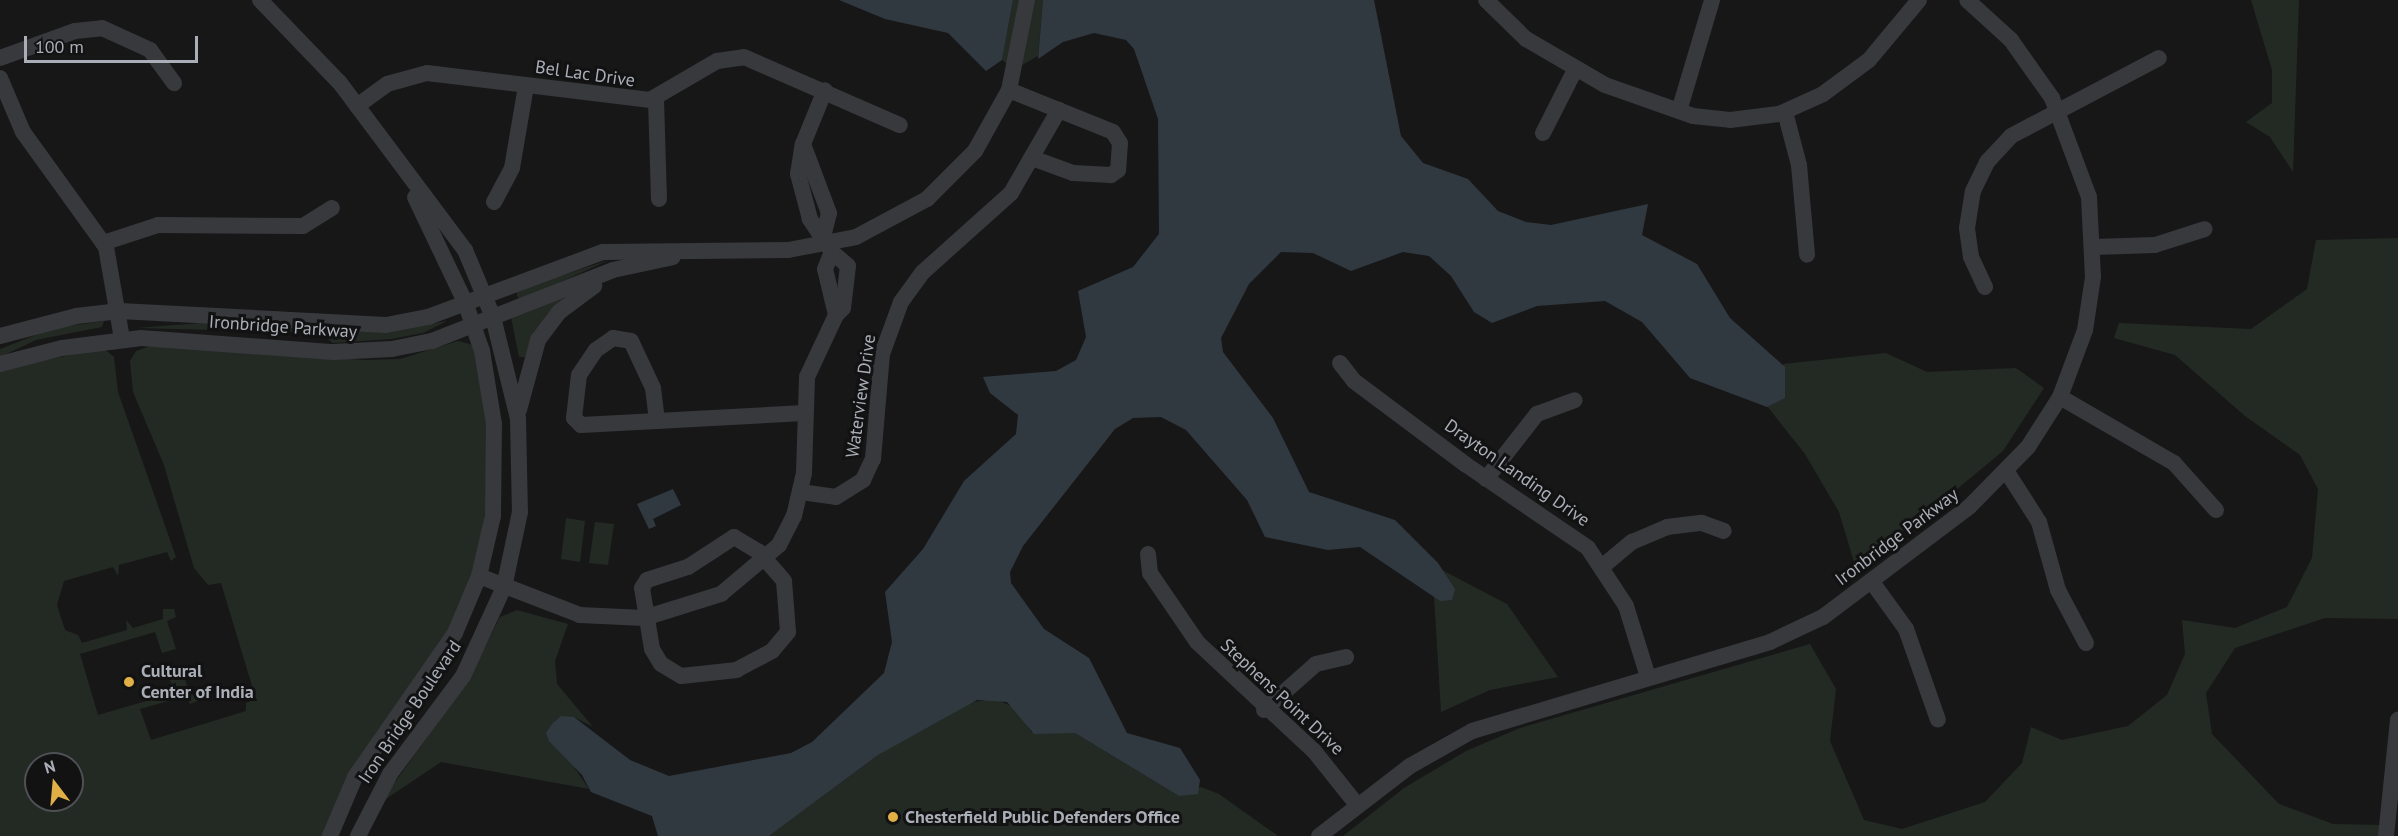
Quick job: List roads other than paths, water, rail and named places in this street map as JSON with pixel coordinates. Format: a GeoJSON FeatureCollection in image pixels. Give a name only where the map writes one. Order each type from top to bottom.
{"type":"FeatureCollection","features":[{"type":"Feature","properties":{"kind":"street","name":"Iron Bridge Boulevard"},"geometry":{"type":"LineString","coordinates":[[260,0],[321,61],[357,106],[405,177],[455,236],[485,294],[493,316],[518,419],[520,512],[504,587],[463,676],[390,774],[358,836]]}},
{"type":"Feature","properties":{"kind":"street","name":"Ironbridge Parkway"},"geometry":{"type":"LineString","coordinates":[[0,364],[122,339],[362,352],[432,341],[634,264],[694,253],[828,243],[881,226],[934,193],[975,152],[1009,90],[1027,0]]}},
{"type":"Feature","properties":{"kind":"street"},"geometry":{"type":"LineString","coordinates":[[1486,0],[1526,39],[1575,70],[1679,111],[1730,120],[1785,112],[1823,94],[1869,60],[1919,0]]}},
{"type":"Feature","properties":{"kind":"street"},"geometry":{"type":"LineString","coordinates":[[1679,111],[1712,0]]}},
{"type":"Feature","properties":{"kind":"street","name":"Ironbridge Parkway"},"geometry":{"type":"LineString","coordinates":[[1320,836],[1410,766],[1472,731],[1797,631],[1872,582],[2007,472],[2060,397],[2085,330],[2094,247],[2083,172],[2058,110],[2011,40],[1967,0]]}},
{"type":"Feature","properties":{"kind":"street"},"geometry":{"type":"LineString","coordinates":[[0,58],[75,31],[102,28],[150,50],[174,83]]}},
{"type":"Feature","properties":{"kind":"street","name":"Bel Lac Drive"},"geometry":{"type":"LineString","coordinates":[[357,106],[387,84],[420,74],[637,102],[656,99],[704,67],[737,57],[756,58],[900,125]]}},
{"type":"Feature","properties":{"kind":"street"},"geometry":{"type":"LineString","coordinates":[[1985,286],[1971,257],[1966,228],[1979,174],[2011,136],[2159,58]]}},
{"type":"Feature","properties":{"kind":"street"},"geometry":{"type":"LineString","coordinates":[[1543,133],[1575,70]]}},
{"type":"Feature","properties":{"kind":"street"},"geometry":{"type":"LineString","coordinates":[[0,78],[23,132],[104,243],[120,311],[122,339]]}},
{"type":"Feature","properties":{"kind":"street"},"geometry":{"type":"LineString","coordinates":[[494,202],[512,168],[526,86]]}},
{"type":"Feature","properties":{"kind":"street"},"geometry":{"type":"LineString","coordinates":[[479,576],[580,615],[644,618],[721,594],[766,559],[788,529],[801,492],[804,413],[812,358],[836,315],[825,269],[828,243],[810,219],[798,174],[802,144],[825,90]]}},
{"type":"Feature","properties":{"kind":"street"},"geometry":{"type":"LineString","coordinates":[[1009,90],[1118,136],[1118,170],[1111,175],[1073,173],[1035,159]]}},
{"type":"Feature","properties":{"kind":"street"},"geometry":{"type":"LineString","coordinates":[[656,99],[659,199]]}},
{"type":"Feature","properties":{"kind":"street","name":"Waterview Drive"},"geometry":{"type":"LineString","coordinates":[[801,492],[836,496],[863,480],[873,459],[882,354],[898,308],[923,272],[990,217],[1035,159],[1059,110]]}},
{"type":"Feature","properties":{"kind":"street"},"geometry":{"type":"LineString","coordinates":[[1785,112],[1799,165],[1807,255]]}},
{"type":"Feature","properties":{"kind":"street","name":"Iron Bridge Boulevard"},"geometry":{"type":"LineString","coordinates":[[330,836],[355,777],[434,669],[479,576],[497,461],[490,387],[473,324],[465,302],[405,177]]}},
{"type":"Feature","properties":{"kind":"street"},"geometry":{"type":"LineString","coordinates":[[104,243],[158,225],[303,226],[332,208]]}},
{"type":"Feature","properties":{"kind":"street"},"geometry":{"type":"LineString","coordinates":[[2094,247],[2155,245],[2205,229]]}},
{"type":"Feature","properties":{"kind":"street","name":"Ironbridge Parkway"},"geometry":{"type":"LineString","coordinates":[[0,336],[75,316],[120,311],[386,325],[465,302],[603,252],[636,248],[694,253]]}},
{"type":"Feature","properties":{"kind":"street"},"geometry":{"type":"LineString","coordinates":[[518,419],[531,357],[547,325],[588,289],[634,264]]}},
{"type":"Feature","properties":{"kind":"street"},"geometry":{"type":"LineString","coordinates":[[657,421],[653,388],[631,341],[606,341],[579,375],[573,418],[581,425],[657,421],[804,413]]}},
{"type":"Feature","properties":{"kind":"street","name":"Drayton Landing Drive"},"geometry":{"type":"LineString","coordinates":[[1340,363],[1354,381],[1486,479],[1572,534],[1603,566],[1636,629],[1648,677]]}},
{"type":"Feature","properties":{"kind":"street"},"geometry":{"type":"LineString","coordinates":[[2060,397],[2174,463],[2216,510]]}},
{"type":"Feature","properties":{"kind":"street"},"geometry":{"type":"LineString","coordinates":[[1486,479],[1537,414],[1575,400]]}},
{"type":"Feature","properties":{"kind":"street"},"geometry":{"type":"LineString","coordinates":[[2007,472],[2035,513],[2058,590],[2086,643]]}},
{"type":"Feature","properties":{"kind":"street"},"geometry":{"type":"LineString","coordinates":[[1603,566],[1632,542],[1667,527],[1702,523],[1724,531]]}},
{"type":"Feature","properties":{"kind":"street"},"geometry":{"type":"LineString","coordinates":[[742,538],[766,559],[784,580],[789,626],[781,642],[754,662],[719,675],[681,676],[656,657],[644,618],[644,582],[688,567],[729,539],[742,538]]}},
{"type":"Feature","properties":{"kind":"street","name":"Stephens Point Drive"},"geometry":{"type":"LineString","coordinates":[[1148,554],[1150,573],[1177,617],[1264,710],[1314,751],[1358,806]]}},
{"type":"Feature","properties":{"kind":"street"},"geometry":{"type":"LineString","coordinates":[[1872,582],[1906,629],[1938,720]]}},
{"type":"Feature","properties":{"kind":"street"},"geometry":{"type":"LineString","coordinates":[[1264,710],[1316,664],[1346,657]]}},
{"type":"Feature","properties":{"kind":"street"},"geometry":{"type":"LineString","coordinates":[[2386,836],[2398,720]]}},
{"type":"Feature","properties":{"kind":"place","name":"Cultural Center of India"},"geometry":{"type":"Point","coordinates":[129,682]}},
{"type":"Feature","properties":{"kind":"place","name":"Chesterfield Public Defenders Office"},"geometry":{"type":"Point","coordinates":[893,817]}}]}
